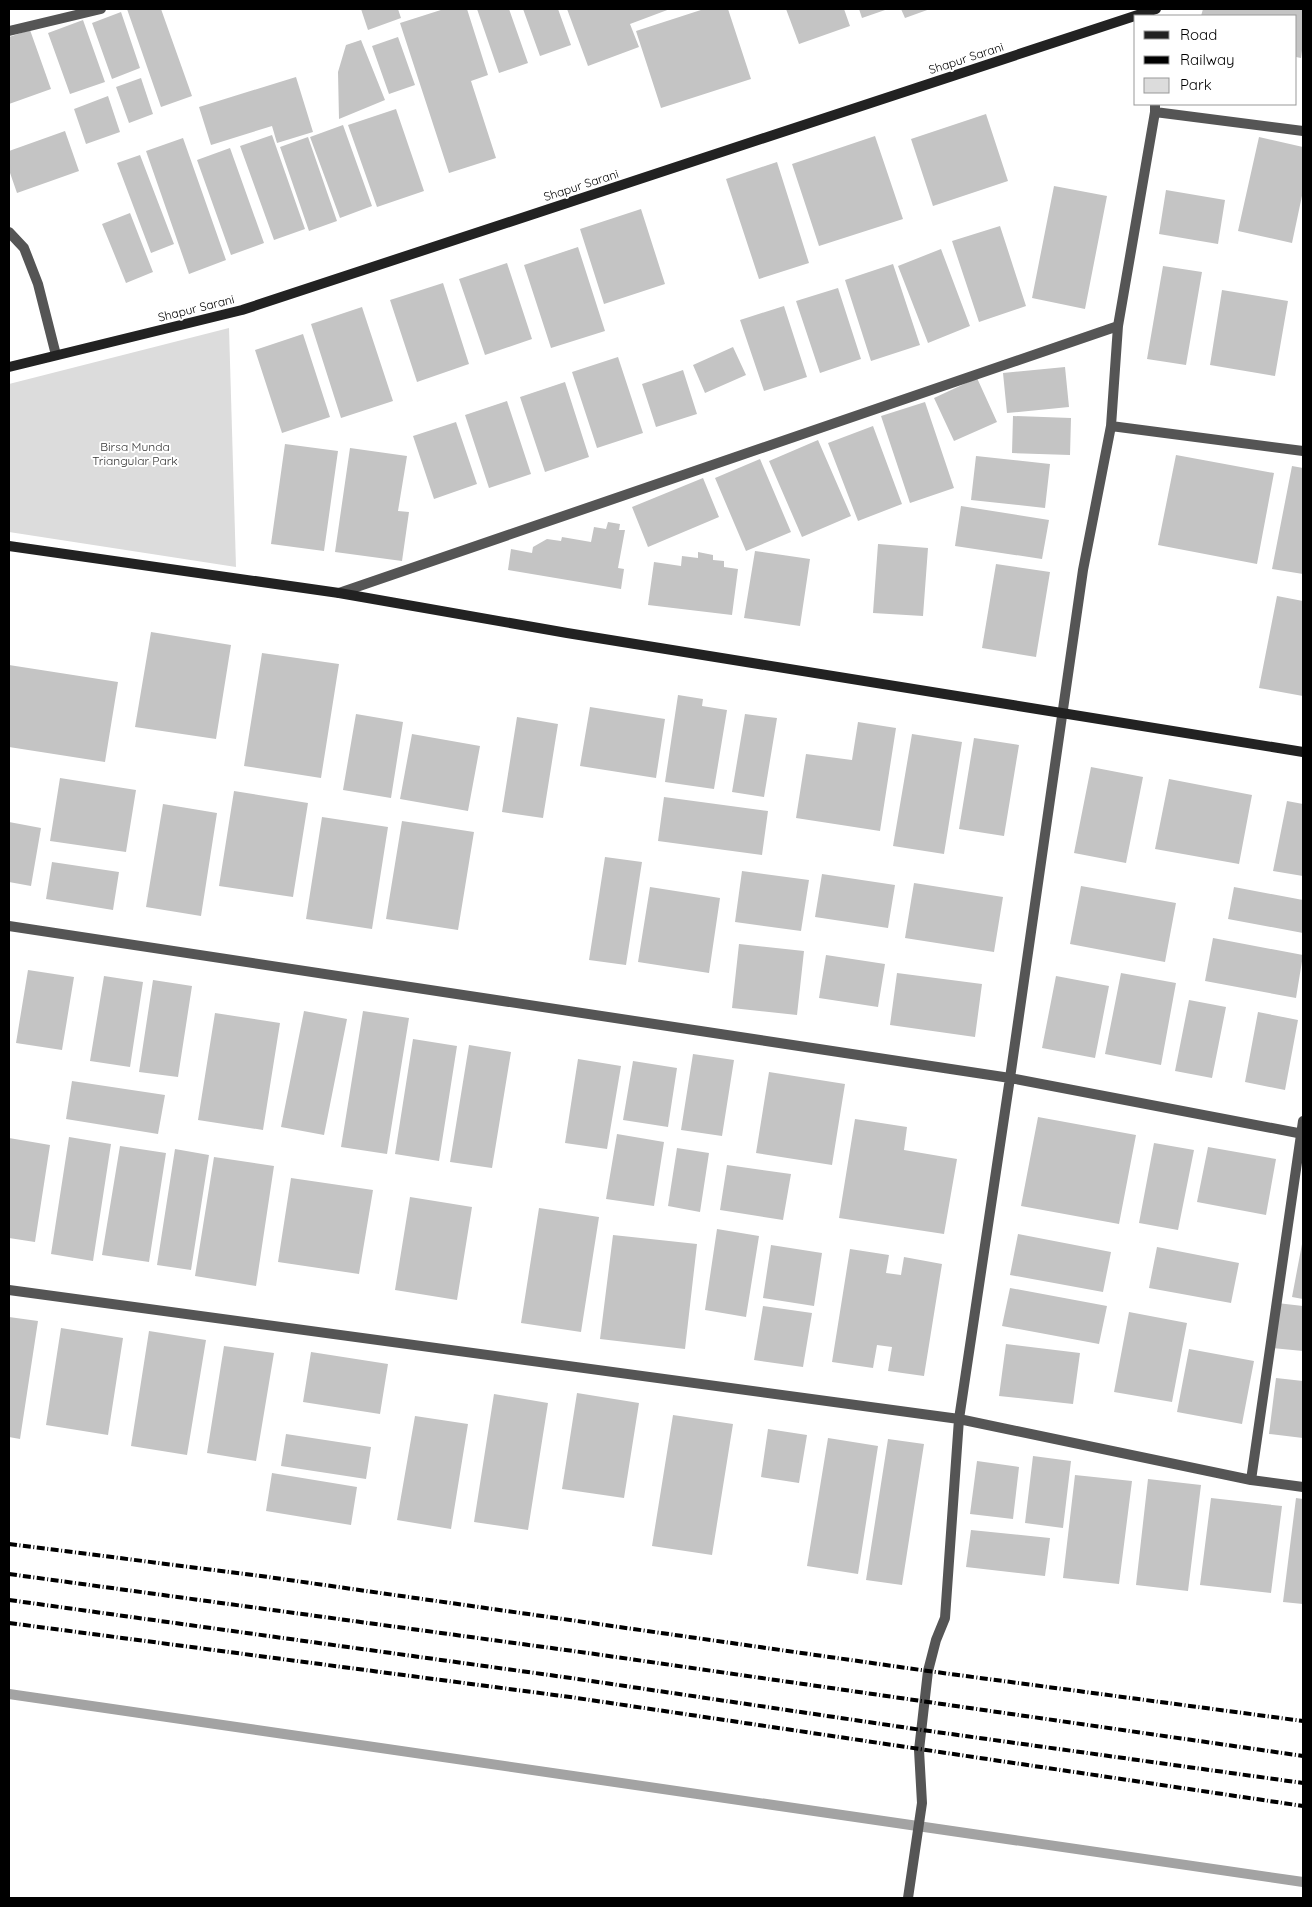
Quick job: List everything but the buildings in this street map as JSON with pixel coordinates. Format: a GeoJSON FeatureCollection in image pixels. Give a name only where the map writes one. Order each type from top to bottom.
{"type":"FeatureCollection","features":[{"type":"Feature","properties":{"kind":"street"},"geometry":{"type":"LineString","coordinates":[[9,31],[102,9]]}},
{"type":"Feature","properties":{"kind":"street","name":"Shapur Sarani"},"geometry":{"type":"LineString","coordinates":[[1137,15],[1155,9]]}},
{"type":"Feature","properties":{"kind":"street","name":"Shapur Sarani"},"geometry":{"type":"LineString","coordinates":[[9,367],[242,310],[1134,16]]}},
{"type":"Feature","properties":{"kind":"street"},"geometry":{"type":"LineString","coordinates":[[908,1898],[922,1803],[919,1750],[928,1671],[936,1640],[945,1618],[959,1419],[1083,570],[1111,426],[1118,326],[1154,108],[1303,132]]}},
{"type":"Feature","properties":{"kind":"street"},"geometry":{"type":"LineString","coordinates":[[9,232],[24,248],[38,284],[56,355]]}},
{"type":"Feature","properties":{"kind":"street"},"geometry":{"type":"LineString","coordinates":[[339,593],[1118,326]]}},
{"type":"Feature","properties":{"kind":"street"},"geometry":{"type":"LineString","coordinates":[[1111,426],[1303,451]]}},
{"type":"Feature","properties":{"kind":"street"},"geometry":{"type":"LineString","coordinates":[[9,546],[339,593],[567,633],[1303,752]]}},
{"type":"Feature","properties":{"kind":"street"},"geometry":{"type":"LineString","coordinates":[[9,926],[1010,1078],[1302,1134]]}},
{"type":"Feature","properties":{"kind":"street"},"geometry":{"type":"LineString","coordinates":[[1251,1480],[1303,1120]]}},
{"type":"Feature","properties":{"kind":"street"},"geometry":{"type":"LineString","coordinates":[[9,1290],[959,1419],[1251,1480],[1303,1487]]}},
{"type":"Feature","properties":{"kind":"green space","name":"Birsa Munda Triangular Park"},"geometry":{"type":"Polygon","coordinates":[[[229,328],[236,567],[9,532],[9,384],[229,328]]]}},
{"type":"Feature","properties":{"kind":"waterway"},"geometry":{"type":"LineString","coordinates":[[9,1694],[1303,1882]]}},
{"type":"Feature","properties":{"kind":"railway"},"geometry":{"type":"LineString","coordinates":[[9,1544],[261,1576],[928,1671],[1303,1721]]}},
{"type":"Feature","properties":{"kind":"railway"},"geometry":{"type":"LineString","coordinates":[[9,1574],[595,1654],[1303,1756]]}},
{"type":"Feature","properties":{"kind":"railway"},"geometry":{"type":"LineString","coordinates":[[9,1600],[1303,1783]]}},
{"type":"Feature","properties":{"kind":"railway"},"geometry":{"type":"LineString","coordinates":[[9,1623],[570,1697],[1303,1806]]}}]}
